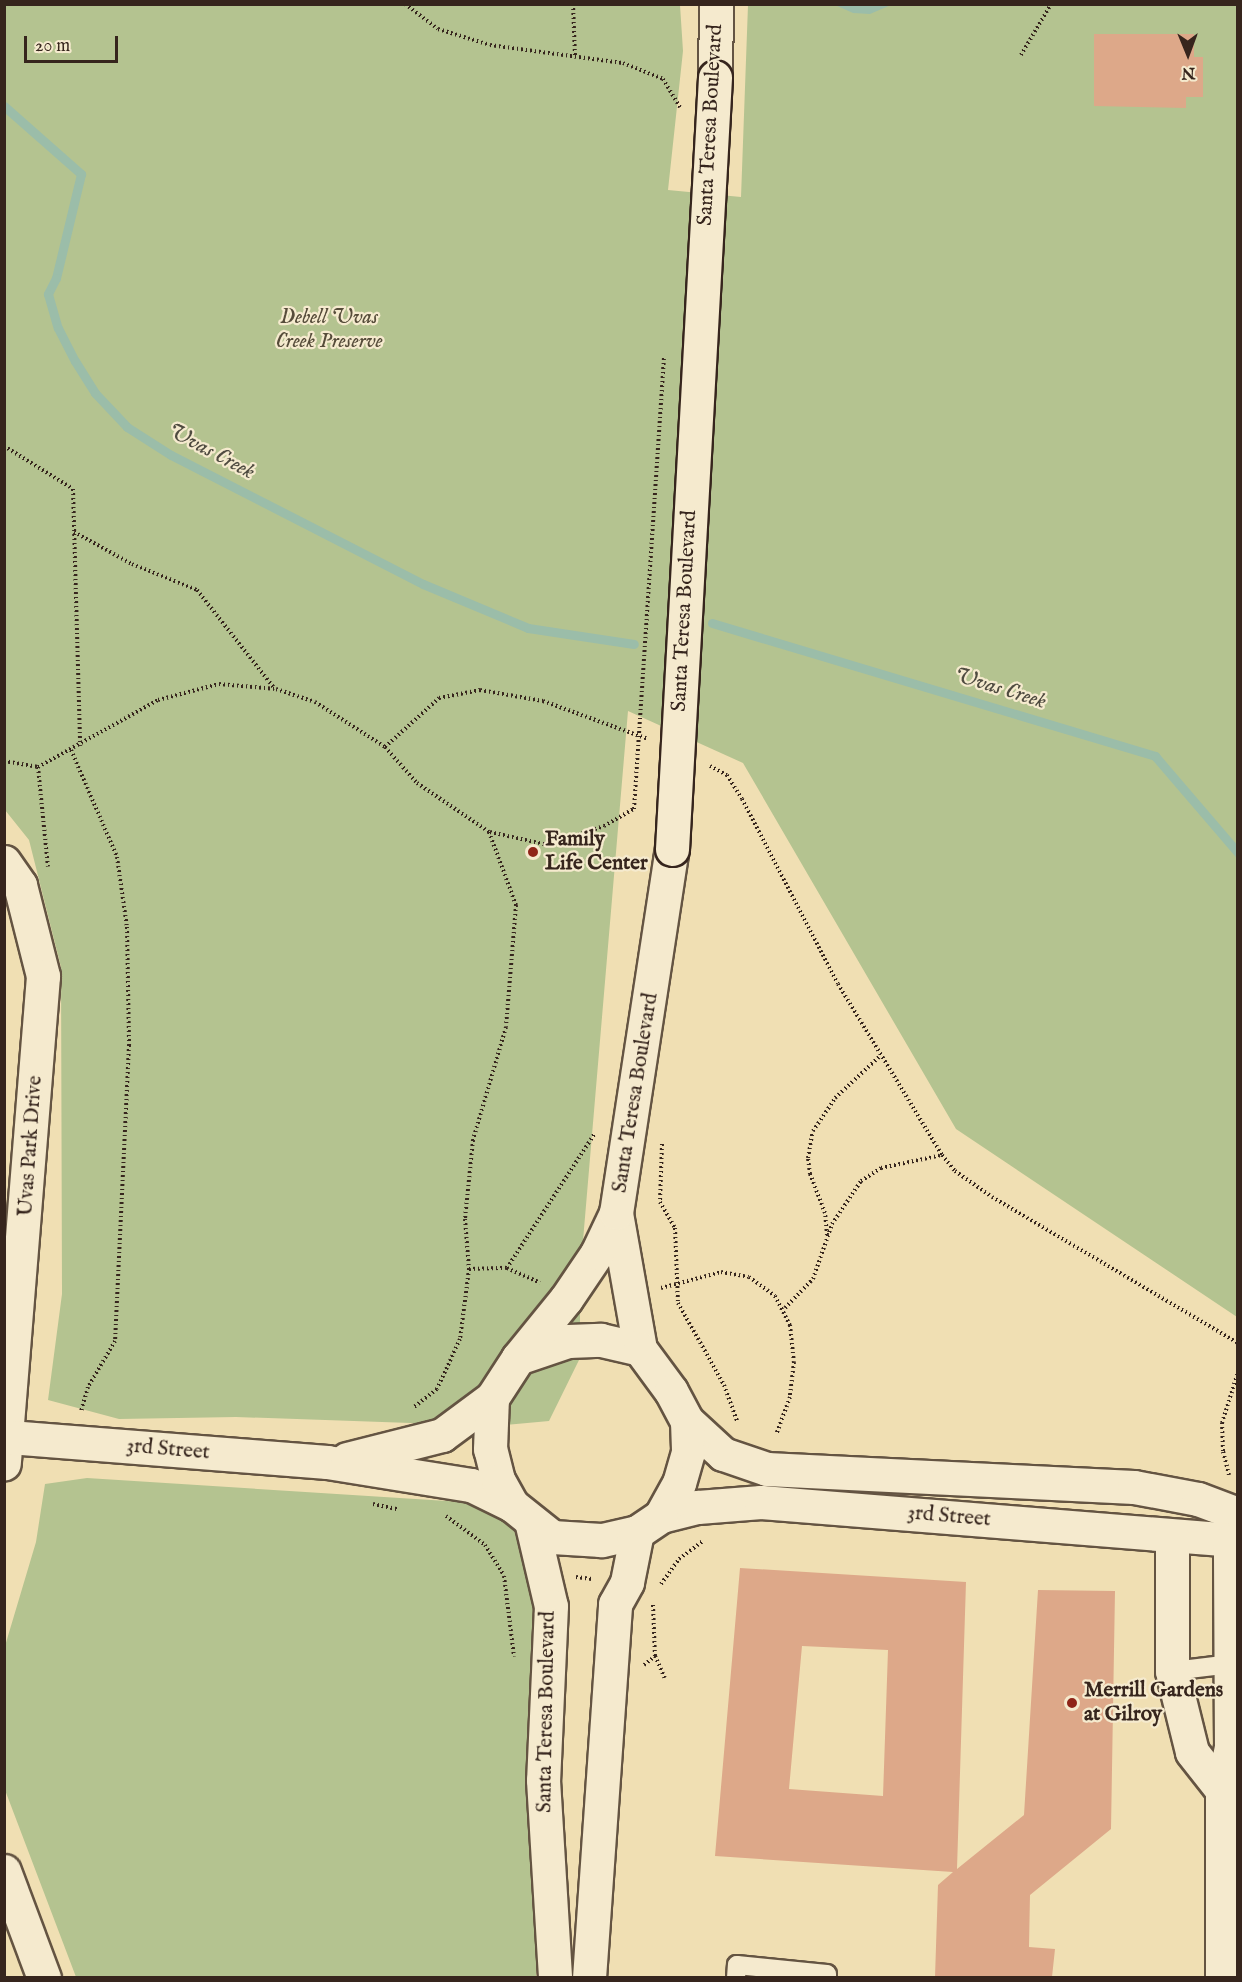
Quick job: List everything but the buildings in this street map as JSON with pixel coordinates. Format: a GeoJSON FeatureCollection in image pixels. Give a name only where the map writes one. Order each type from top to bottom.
{"type":"FeatureCollection","features":[{"type":"Feature","properties":{"kind":"street","name":"Santa Teresa Boulevard"},"geometry":{"type":"LineString","coordinates":[[518,1358],[566,1299],[597,1253],[616,1213],[672,849],[715,77],[716,4]]}},
{"type":"Feature","properties":{"kind":"street","name":"Uvas Park Drive"},"geometry":{"type":"LineString","coordinates":[[4,862],[20,885],[43,976],[7,1450]]}},
{"type":"Feature","properties":{"kind":"street","name":"Santa Teresa Boulevard"},"geometry":{"type":"LineString","coordinates":[[616,1213],[640,1349]]}},
{"type":"Feature","properties":{"kind":"street"},"geometry":{"type":"LineString","coordinates":[[589,1977],[615,1604],[642,1586],[649,1524],[682,1473],[688,1452],[687,1421],[671,1391],[640,1349],[601,1340],[568,1341],[518,1358],[492,1398],[490,1449],[498,1480],[521,1513],[552,1537],[601,1540],[649,1524]]}},
{"type":"Feature","properties":{"kind":"street","name":"3rd Street"},"geometry":{"type":"LineString","coordinates":[[327,1462],[442,1435],[492,1398]]}},
{"type":"Feature","properties":{"kind":"street","name":"3rd Street"},"geometry":{"type":"LineString","coordinates":[[687,1421],[723,1454],[767,1469],[1134,1487],[1198,1499],[1235,1532]]}},
{"type":"Feature","properties":{"kind":"street","name":"3rd Street"},"geometry":{"type":"LineString","coordinates":[[7,1450],[327,1462],[471,1485],[521,1513]]}},
{"type":"Feature","properties":{"kind":"street","name":"3rd Street"},"geometry":{"type":"LineString","coordinates":[[649,1524],[698,1507],[761,1502],[1172,1536],[1235,1532]]}},
{"type":"Feature","properties":{"kind":"street","name":"Santa Teresa Boulevard"},"geometry":{"type":"LineString","coordinates":[[521,1513],[551,1606],[543,1780],[555,1977]]}},
{"type":"Feature","properties":{"kind":"street"},"geometry":{"type":"LineString","coordinates":[[1222,1977],[1222,1790],[1231,1747],[1235,1532]]}},
{"type":"Feature","properties":{"kind":"street"},"geometry":{"type":"LineString","coordinates":[[1172,1536],[1172,1671],[1192,1752],[1222,1790]]}},
{"type":"Feature","properties":{"kind":"street"},"geometry":{"type":"LineString","coordinates":[[4,1871],[45,1977]]}},
{"type":"Feature","properties":{"kind":"lane"},"geometry":{"type":"LineString","coordinates":[[1172,1671],[1231,1664]]}},
{"type":"Feature","properties":{"kind":"lane"},"geometry":{"type":"LineString","coordinates":[[736,1977],[737,1965],[827,1977]]}},
{"type":"Feature","properties":{"kind":"path"},"geometry":{"type":"LineString","coordinates":[[405,4],[438,29],[490,45],[623,63],[663,79],[681,107],[680,119]]}},
{"type":"Feature","properties":{"kind":"path"},"geometry":{"type":"LineString","coordinates":[[573,4],[575,57]]}},
{"type":"Feature","properties":{"kind":"path"},"geometry":{"type":"LineString","coordinates":[[1021,56],[1051,4]]}},
{"type":"Feature","properties":{"kind":"path"},"geometry":{"type":"LineString","coordinates":[[4,761],[38,766],[80,746],[158,700],[219,684],[276,690],[315,702],[385,747],[417,783],[489,832],[548,845],[604,826],[634,809],[665,345]]}},
{"type":"Feature","properties":{"kind":"path"},"geometry":{"type":"LineString","coordinates":[[4,446],[73,489],[80,746]]}},
{"type":"Feature","properties":{"kind":"path"},"geometry":{"type":"LineString","coordinates":[[73,531],[132,564],[197,590],[276,690]]}},
{"type":"Feature","properties":{"kind":"path"},"geometry":{"type":"LineString","coordinates":[[385,747],[439,698],[480,690],[543,702],[656,743]]}},
{"type":"Feature","properties":{"kind":"path"},"geometry":{"type":"LineString","coordinates":[[71,750],[117,857],[128,927],[129,1045],[115,1341],[88,1387],[80,1414]]}},
{"type":"Feature","properties":{"kind":"path"},"geometry":{"type":"LineString","coordinates":[[698,761],[727,775],[742,799],[838,984],[880,1056],[942,1155],[955,1171],[992,1197],[1238,1343]]}},
{"type":"Feature","properties":{"kind":"path"},"geometry":{"type":"LineString","coordinates":[[400,1412],[412,1409],[437,1389],[460,1339],[469,1269],[465,1219],[473,1140],[506,1027],[516,905],[489,832]]}},
{"type":"Feature","properties":{"kind":"path"},"geometry":{"type":"LineString","coordinates":[[827,1237],[825,1213],[810,1174],[808,1158],[813,1131],[834,1098],[880,1056]]}},
{"type":"Feature","properties":{"kind":"path"},"geometry":{"type":"LineString","coordinates":[[507,1268],[590,1137],[635,1099]]}},
{"type":"Feature","properties":{"kind":"path"},"geometry":{"type":"LineString","coordinates":[[785,1308],[813,1279],[827,1237],[848,1196],[869,1174],[901,1162],[942,1155]]}},
{"type":"Feature","properties":{"kind":"path"},"geometry":{"type":"LineString","coordinates":[[675,1228],[678,1304],[724,1386],[737,1421],[745,1427]]}},
{"type":"Feature","properties":{"kind":"path"},"geometry":{"type":"LineString","coordinates":[[469,1269],[507,1268],[542,1284]]}},
{"type":"Feature","properties":{"kind":"path"},"geometry":{"type":"LineString","coordinates":[[657,1289],[708,1274],[736,1273],[763,1285],[785,1308],[793,1343],[794,1380],[776,1435]]}},
{"type":"Feature","properties":{"kind":"path"},"geometry":{"type":"LineString","coordinates":[[1230,1479],[1223,1451],[1222,1423],[1238,1372]]}},
{"type":"Feature","properties":{"kind":"path"},"geometry":{"type":"LineString","coordinates":[[769,1436],[786,1436]]}},
{"type":"Feature","properties":{"kind":"path"},"geometry":{"type":"LineString","coordinates":[[377,1507],[406,1509]]}},
{"type":"Feature","properties":{"kind":"path"},"geometry":{"type":"LineString","coordinates":[[437,1514],[448,1516],[485,1545],[504,1576],[515,1668]]}},
{"type":"Feature","properties":{"kind":"path"},"geometry":{"type":"LineString","coordinates":[[543,1586],[576,1577],[642,1586],[713,1533]]}},
{"type":"Feature","properties":{"kind":"path"},"geometry":{"type":"LineString","coordinates":[[655,1598],[655,1656],[665,1678]]}},
{"type":"Feature","properties":{"kind":"green space","name":"Debell Uvas Creek Preserve"},"geometry":{"type":"Polygon","coordinates":[[[4,5],[680,5],[683,51],[668,190],[741,197],[748,5],[1237,5],[1237,1317],[956,1129],[743,763],[628,711],[580,1276],[580,1358],[549,1421],[496,1426],[236,1417],[119,1419],[48,1400],[62,1294],[61,967],[29,840],[5,810],[4,5]]]}},
{"type":"Feature","properties":{"kind":"green space"},"geometry":{"type":"Polygon","coordinates":[[[87,1478],[524,1506],[552,1537],[561,1571],[536,1977],[76,1977],[5,1790],[5,1646],[36,1542],[45,1484],[87,1478]]]}},
{"type":"Feature","properties":{"kind":"shaded area"},"geometry":{"type":"Polygon","coordinates":[[[835,5],[891,5],[870,14],[853,13],[835,5]]]}},
{"type":"Feature","properties":{"kind":"waterway","name":"Uvas Creek"},"geometry":{"type":"LineString","coordinates":[[4,106],[81,174],[56,278],[48,294],[58,328],[75,361],[95,393],[127,427],[171,455],[423,584],[528,628],[634,644]]}},
{"type":"Feature","properties":{"kind":"waterway","name":"Uvas Creek"},"geometry":{"type":"LineString","coordinates":[[712,623],[1155,756],[1238,853]]}},
{"type":"Feature","properties":{"kind":"place","name":"Family Life Center"},"geometry":{"type":"Point","coordinates":[533,852]}},
{"type":"Feature","properties":{"kind":"place","name":"Merrill Gardens at Gilroy"},"geometry":{"type":"Point","coordinates":[1072,1703]}}]}
